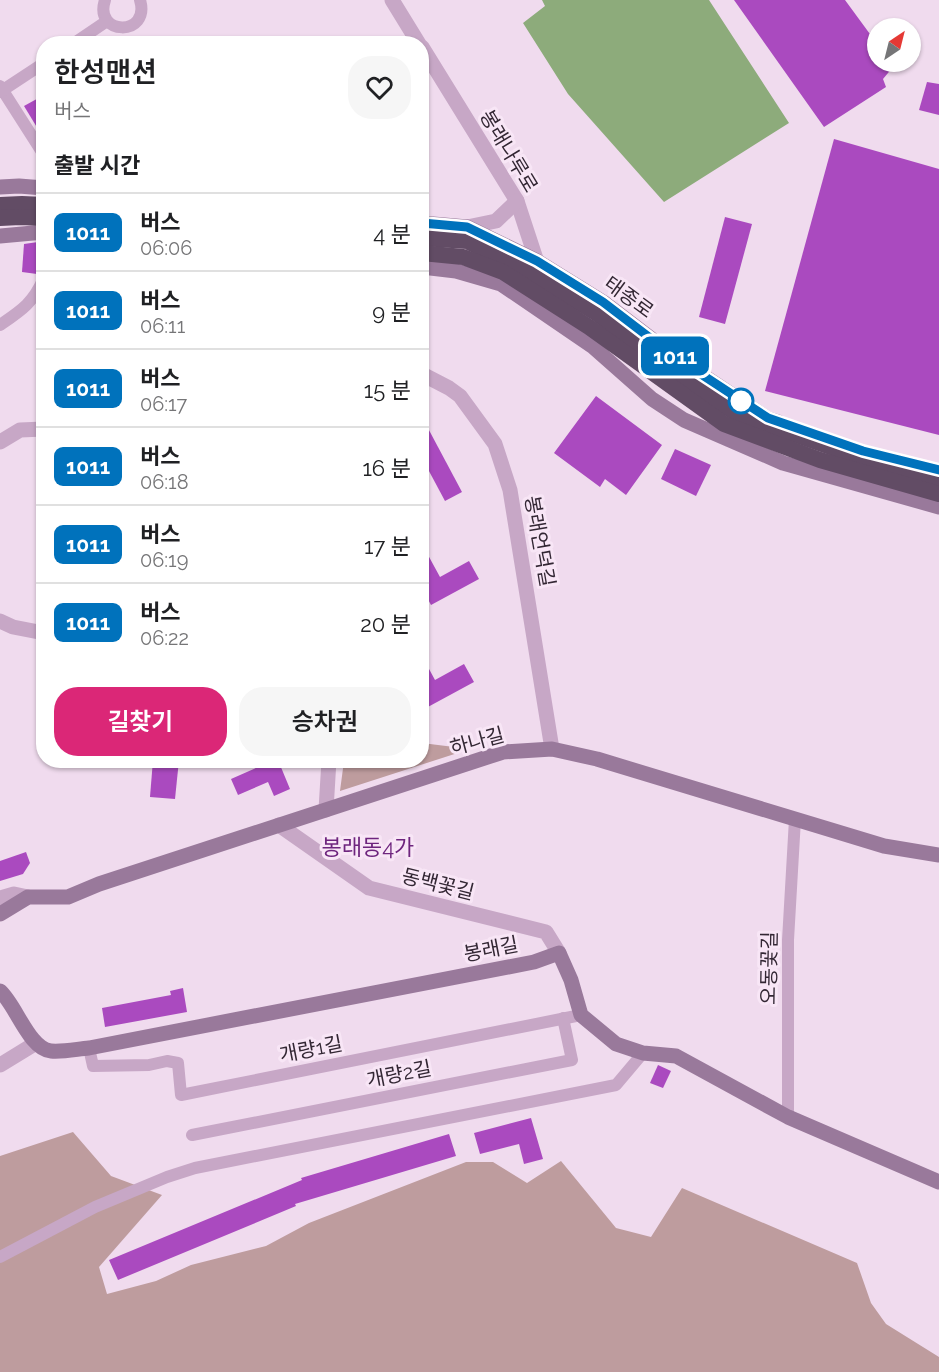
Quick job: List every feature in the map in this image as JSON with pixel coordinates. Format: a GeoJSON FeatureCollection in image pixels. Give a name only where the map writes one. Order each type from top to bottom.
{"type":"FeatureCollection","features":[{"type":"Feature","properties":{"kind":"highway"},"geometry":{"type":"LineString","coordinates":[[0,205],[36,205]]}},
{"type":"Feature","properties":{"kind":"highway"},"geometry":{"type":"LineString","coordinates":[[0,218],[36,218]]}},
{"type":"Feature","properties":{"kind":"highway"},"geometry":{"type":"LineString","coordinates":[[429,238],[467,241],[532,274],[596,313],[668,368],[737,414],[859,457],[939,479]]}},
{"type":"Feature","properties":{"kind":"highway"},"geometry":{"type":"LineString","coordinates":[[429,254],[463,257],[503,272],[589,327],[724,424],[820,460],[939,494]]}},
{"type":"Feature","properties":{"kind":"main road"},"geometry":{"type":"LineString","coordinates":[[0,187],[36,187]]}},
{"type":"Feature","properties":{"kind":"main road","name":"태종로"},"geometry":{"type":"LineString","coordinates":[[429,224],[467,227],[537,261],[603,302],[675,357],[768,418],[863,451],[939,471]]}},
{"type":"Feature","properties":{"kind":"main road"},"geometry":{"type":"LineString","coordinates":[[0,236],[36,233]]}},
{"type":"Feature","properties":{"kind":"main road"},"geometry":{"type":"LineString","coordinates":[[429,268],[456,271],[501,284],[592,346],[652,399],[684,420],[783,463],[939,507]]}},
{"type":"Feature","properties":{"kind":"main road","name":"하나길"},"geometry":{"type":"LineString","coordinates":[[28,897],[68,897],[99,884],[503,752],[552,749],[597,759],[884,846],[939,855]]}},
{"type":"Feature","properties":{"kind":"main road"},"geometry":{"type":"LineString","coordinates":[[0,914],[28,897]]}},
{"type":"Feature","properties":{"kind":"main road"},"geometry":{"type":"LineString","coordinates":[[559,953],[571,980],[581,1015],[616,1044],[643,1053],[676,1056],[788,1117],[939,1182]]}},
{"type":"Feature","properties":{"kind":"main road","name":"봉래길"},"geometry":{"type":"LineString","coordinates":[[36,1043],[49,1051],[90,1048],[534,962],[559,953]]}},
{"type":"Feature","properties":{"kind":"main road"},"geometry":{"type":"LineString","coordinates":[[0,991],[36,1043]]}},
{"type":"Feature","properties":{"kind":"street"},"geometry":{"type":"LineString","coordinates":[[105,0],[103,9],[107,21],[123,28],[135,23],[141,12],[140,0]]}},
{"type":"Feature","properties":{"kind":"street","name":"봉래나루로"},"geometry":{"type":"LineString","coordinates":[[392,0],[414,36]]}},
{"type":"Feature","properties":{"kind":"street"},"geometry":{"type":"LineString","coordinates":[[85,36],[107,21]]}},
{"type":"Feature","properties":{"kind":"street","name":"봉래나루로"},"geometry":{"type":"LineString","coordinates":[[429,59],[517,201],[554,319]]}},
{"type":"Feature","properties":{"kind":"street"},"geometry":{"type":"LineString","coordinates":[[36,68],[1,90],[36,143]]}},
{"type":"Feature","properties":{"kind":"street"},"geometry":{"type":"LineString","coordinates":[[467,227],[496,221],[517,201]]}},
{"type":"Feature","properties":{"kind":"street"},"geometry":{"type":"LineString","coordinates":[[0,324],[26,308],[36,294]]}},
{"type":"Feature","properties":{"kind":"street","name":"봉래언덕길"},"geometry":{"type":"LineString","coordinates":[[429,378],[460,396],[495,444],[510,490],[552,749]]}},
{"type":"Feature","properties":{"kind":"street"},"geometry":{"type":"LineString","coordinates":[[0,442],[20,430],[36,429]]}},
{"type":"Feature","properties":{"kind":"street"},"geometry":{"type":"LineString","coordinates":[[0,621],[13,627],[36,631]]}},
{"type":"Feature","properties":{"kind":"street"},"geometry":{"type":"LineString","coordinates":[[326,810],[329,768]]}},
{"type":"Feature","properties":{"kind":"street","name":"오동꽃길"},"geometry":{"type":"LineString","coordinates":[[788,1117],[788,940],[795,819]]}},
{"type":"Feature","properties":{"kind":"street","name":"동백꽃길"},"geometry":{"type":"LineString","coordinates":[[279,825],[369,888],[546,932],[559,953]]}},
{"type":"Feature","properties":{"kind":"street"},"geometry":{"type":"LineString","coordinates":[[0,898],[14,894],[28,897]]}},
{"type":"Feature","properties":{"kind":"street","name":"개량1길"},"geometry":{"type":"LineString","coordinates":[[90,1048],[93,1066],[149,1065],[167,1061],[178,1063],[181,1095],[581,1015]]}},
{"type":"Feature","properties":{"kind":"street","name":"개량2길"},"geometry":{"type":"LineString","coordinates":[[192,1135],[572,1060],[563,1018]]}},
{"type":"Feature","properties":{"kind":"street"},"geometry":{"type":"LineString","coordinates":[[0,1065],[36,1043]]}},
{"type":"Feature","properties":{"kind":"street"},"geometry":{"type":"LineString","coordinates":[[0,1257],[94,1207],[176,1174],[243,1157],[616,1084],[643,1053]]}},
{"type":"Feature","properties":{"kind":"shaded area"},"geometry":{"type":"Polygon","coordinates":[[[542,0],[709,0],[789,123],[664,202],[568,94],[523,23],[545,6],[542,0]]]}},
{"type":"Feature","properties":{"kind":"shaded area"},"geometry":{"type":"Polygon","coordinates":[[[429,744],[470,749],[429,762],[429,744]]]}},
{"type":"Feature","properties":{"kind":"shaded area"},"geometry":{"type":"Polygon","coordinates":[[[343,768],[411,768],[340,791],[343,768]]]}},
{"type":"Feature","properties":{"kind":"shaded area"},"geometry":{"type":"Polygon","coordinates":[[[73,1132],[111,1176],[162,1195],[99,1267],[107,1294],[156,1281],[191,1265],[266,1246],[309,1223],[466,1162],[493,1162],[527,1183],[561,1161],[616,1228],[651,1237],[682,1188],[857,1263],[871,1303],[886,1324],[939,1357],[939,1372],[0,1372],[0,1156],[73,1132]]]}},
{"type":"Feature","properties":{"kind":"building"},"geometry":{"type":"Polygon","coordinates":[[[734,0],[845,0],[867,30],[867,72],[889,72],[883,79],[886,87],[824,127],[734,0]]]}},
{"type":"Feature","properties":{"kind":"building"},"geometry":{"type":"Polygon","coordinates":[[[927,82],[939,84],[939,115],[919,110],[927,82]]]}},
{"type":"Feature","properties":{"kind":"building"},"geometry":{"type":"Polygon","coordinates":[[[36,99],[36,126],[24,106],[36,99]]]}},
{"type":"Feature","properties":{"kind":"building"},"geometry":{"type":"Polygon","coordinates":[[[834,139],[939,169],[939,435],[765,391],[834,139]]]}},
{"type":"Feature","properties":{"kind":"building"},"geometry":{"type":"Polygon","coordinates":[[[725,217],[752,224],[725,324],[699,317],[725,217]]]}},
{"type":"Feature","properties":{"kind":"building"},"geometry":{"type":"Polygon","coordinates":[[[36,242],[36,274],[22,272],[24,244],[36,242]]]}},
{"type":"Feature","properties":{"kind":"building"},"geometry":{"type":"Polygon","coordinates":[[[596,396],[662,445],[626,495],[605,479],[600,487],[554,453],[596,396]]]}},
{"type":"Feature","properties":{"kind":"building"},"geometry":{"type":"Polygon","coordinates":[[[429,430],[462,492],[445,501],[429,471],[429,430]]]}},
{"type":"Feature","properties":{"kind":"building"},"geometry":{"type":"Polygon","coordinates":[[[675,449],[711,465],[696,496],[661,479],[675,449]]]}},
{"type":"Feature","properties":{"kind":"building"},"geometry":{"type":"Polygon","coordinates":[[[429,557],[440,577],[469,561],[479,579],[431,605],[429,601],[429,557]]]}},
{"type":"Feature","properties":{"kind":"building"},"geometry":{"type":"Polygon","coordinates":[[[464,664],[474,682],[429,706],[429,669],[435,680],[464,664]]]}},
{"type":"Feature","properties":{"kind":"building"},"geometry":{"type":"Polygon","coordinates":[[[152,768],[178,768],[175,799],[150,797],[152,768]]]}},
{"type":"Feature","properties":{"kind":"building"},"geometry":{"type":"Polygon","coordinates":[[[256,768],[281,768],[290,789],[274,796],[268,782],[238,795],[231,779],[256,768]]]}},
{"type":"Feature","properties":{"kind":"building"},"geometry":{"type":"Polygon","coordinates":[[[26,852],[30,863],[23,874],[0,881],[0,861],[26,852]]]}},
{"type":"Feature","properties":{"kind":"building"},"geometry":{"type":"Polygon","coordinates":[[[183,988],[187,1012],[105,1027],[102,1008],[171,995],[170,991],[183,988]]]}},
{"type":"Feature","properties":{"kind":"building"},"geometry":{"type":"Polygon","coordinates":[[[658,1065],[671,1071],[663,1088],[650,1083],[658,1065]]]}},
{"type":"Feature","properties":{"kind":"building"},"geometry":{"type":"Polygon","coordinates":[[[531,1118],[543,1159],[524,1164],[519,1144],[480,1154],[474,1133],[531,1118]]]}},
{"type":"Feature","properties":{"kind":"building"},"geometry":{"type":"Polygon","coordinates":[[[449,1134],[456,1156],[295,1204],[296,1206],[118,1280],[109,1260],[302,1180],[301,1178],[449,1134]]]}},
{"type":"Feature","properties":{"kind":"bus line","name":"1011"},"geometry":{"type":"LineString","coordinates":[[429,224],[467,227],[537,261],[603,302],[675,357],[768,418],[863,451],[939,470]]}},
{"type":"Feature","properties":{"kind":"district","name":"봉래동4가"},"geometry":{"type":"Point","coordinates":[368,847]}}]}
